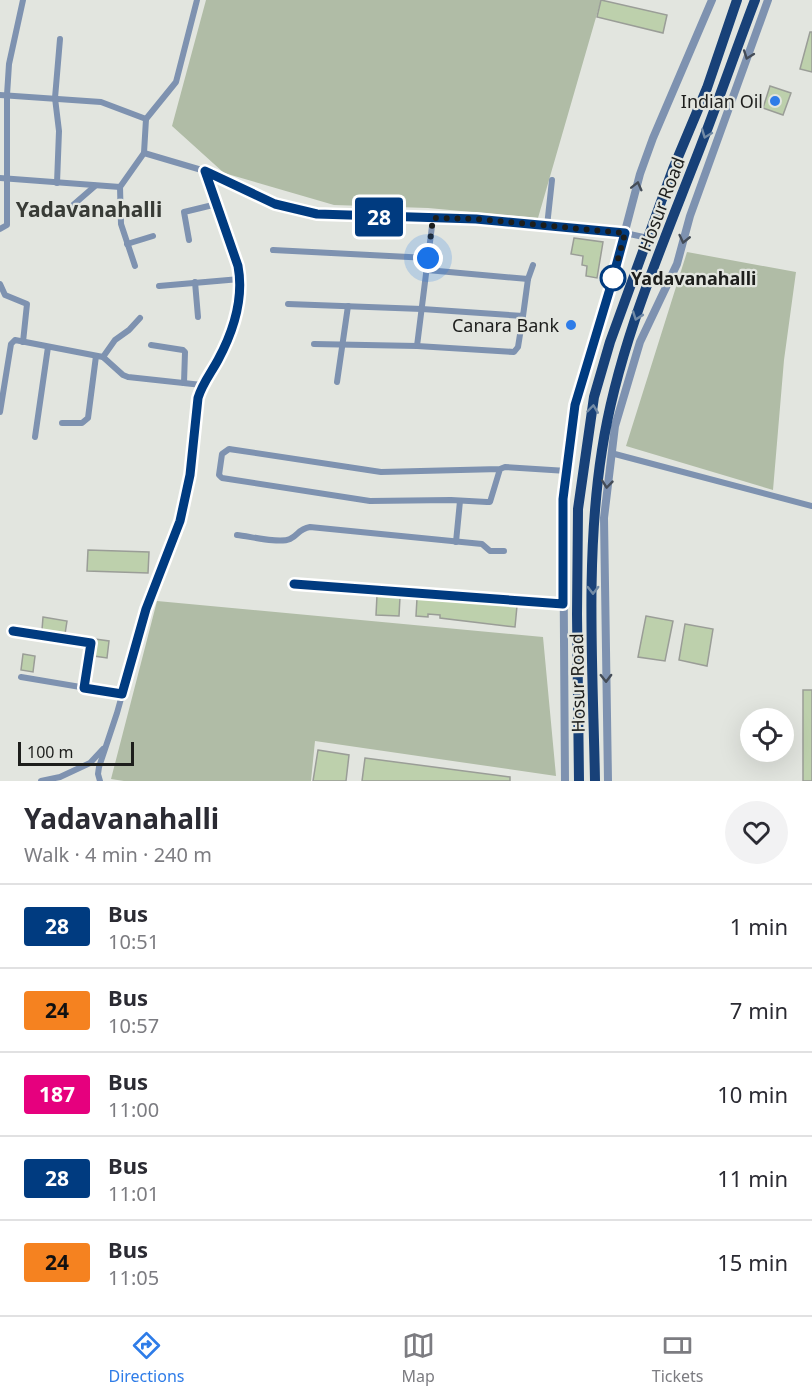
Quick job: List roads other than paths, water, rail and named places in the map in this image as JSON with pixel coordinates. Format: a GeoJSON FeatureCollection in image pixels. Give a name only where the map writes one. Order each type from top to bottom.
{"type":"FeatureCollection","features":[{"type":"Feature","properties":{"kind":"highway","name":"Hosur Road"},"geometry":{"type":"LineString","coordinates":[[579,781],[577,546],[581,484],[594,397],[610,342],[737,0]]}},
{"type":"Feature","properties":{"kind":"highway","name":"Hosur Road"},"geometry":{"type":"LineString","coordinates":[[595,781],[599,565],[596,495],[602,447],[616,380],[648,282],[725,102],[755,0]]}},
{"type":"Feature","properties":{"kind":"street"},"geometry":{"type":"LineString","coordinates":[[0,229],[7,225],[3,179],[3,95],[23,0]]}},
{"type":"Feature","properties":{"kind":"street"},"geometry":{"type":"LineString","coordinates":[[135,266],[121,224],[120,187],[144,153],[146,118],[176,82],[197,0]]}},
{"type":"Feature","properties":{"kind":"street"},"geometry":{"type":"LineString","coordinates":[[565,781],[563,499],[575,405],[609,292],[640,174],[712,0]]}},
{"type":"Feature","properties":{"kind":"street"},"geometry":{"type":"LineString","coordinates":[[608,781],[599,565],[615,426],[640,342],[677,264],[725,102],[768,0]]}},
{"type":"Feature","properties":{"kind":"street"},"geometry":{"type":"LineString","coordinates":[[57,183],[59,131],[55,98],[60,39]]}},
{"type":"Feature","properties":{"kind":"street"},"geometry":{"type":"LineString","coordinates":[[3,95],[101,102],[146,118]]}},
{"type":"Feature","properties":{"kind":"street"},"geometry":{"type":"LineString","coordinates":[[144,153],[205,171],[275,204],[317,214],[476,219],[625,233],[648,238]]}},
{"type":"Feature","properties":{"kind":"street"},"geometry":{"type":"LineString","coordinates":[[100,781],[98,774],[105,747],[146,609],[180,521],[190,475],[198,398],[202,385],[220,356],[231,332],[238,302],[240,279],[238,266],[205,171]]}},
{"type":"Feature","properties":{"kind":"street"},"geometry":{"type":"LineString","coordinates":[[3,179],[120,187]]}},
{"type":"Feature","properties":{"kind":"street"},"geometry":{"type":"LineString","coordinates":[[547,226],[552,180]]}},
{"type":"Feature","properties":{"kind":"street"},"geometry":{"type":"LineString","coordinates":[[65,212],[94,186]]}},
{"type":"Feature","properties":{"kind":"street"},"geometry":{"type":"LineString","coordinates":[[189,240],[184,212],[217,204]]}},
{"type":"Feature","properties":{"kind":"street"},"geometry":{"type":"LineString","coordinates":[[417,346],[433,218]]}},
{"type":"Feature","properties":{"kind":"street"},"geometry":{"type":"LineString","coordinates":[[127,244],[153,236]]}},
{"type":"Feature","properties":{"kind":"street"},"geometry":{"type":"LineString","coordinates":[[273,250],[428,258]]}},
{"type":"Feature","properties":{"kind":"street"},"geometry":{"type":"LineString","coordinates":[[314,344],[417,346],[514,352],[518,347],[528,279],[533,265]]}},
{"type":"Feature","properties":{"kind":"street"},"geometry":{"type":"LineString","coordinates":[[427,270],[528,279]]}},
{"type":"Feature","properties":{"kind":"street"},"geometry":{"type":"LineString","coordinates":[[159,286],[240,279]]}},
{"type":"Feature","properties":{"kind":"street"},"geometry":{"type":"LineString","coordinates":[[195,282],[198,317]]}},
{"type":"Feature","properties":{"kind":"street"},"geometry":{"type":"LineString","coordinates":[[0,284],[5,295],[27,304],[23,342]]}},
{"type":"Feature","properties":{"kind":"street"},"geometry":{"type":"LineString","coordinates":[[288,304],[422,309],[523,316]]}},
{"type":"Feature","properties":{"kind":"street"},"geometry":{"type":"LineString","coordinates":[[337,382],[348,306]]}},
{"type":"Feature","properties":{"kind":"street"},"geometry":{"type":"LineString","coordinates":[[62,423],[82,423],[88,418],[100,356],[140,318]]}},
{"type":"Feature","properties":{"kind":"street"},"geometry":{"type":"LineString","coordinates":[[0,412],[11,344],[15,340],[100,356],[128,377],[202,385]]}},
{"type":"Feature","properties":{"kind":"street"},"geometry":{"type":"LineString","coordinates":[[151,345],[185,352],[184,383]]}},
{"type":"Feature","properties":{"kind":"street"},"geometry":{"type":"LineString","coordinates":[[35,438],[48,347]]}},
{"type":"Feature","properties":{"kind":"street"},"geometry":{"type":"LineString","coordinates":[[500,470],[494,496],[490,502],[370,501],[222,478],[219,475],[222,454],[229,449],[381,472],[500,470],[505,467],[567,471]]}},
{"type":"Feature","properties":{"kind":"street"},"geometry":{"type":"LineString","coordinates":[[611,453],[812,506]]}},
{"type":"Feature","properties":{"kind":"street"},"geometry":{"type":"LineString","coordinates":[[456,542],[460,501]]}},
{"type":"Feature","properties":{"kind":"street"},"geometry":{"type":"LineString","coordinates":[[237,535],[282,540],[290,539],[301,528],[310,527],[482,544],[490,551],[504,551]]}},
{"type":"Feature","properties":{"kind":"street"},"geometry":{"type":"LineString","coordinates":[[294,584],[563,604]]}},
{"type":"Feature","properties":{"kind":"street"},"geometry":{"type":"LineString","coordinates":[[13,631],[91,643],[84,688]]}},
{"type":"Feature","properties":{"kind":"street"},"geometry":{"type":"LineString","coordinates":[[21,677],[122,694]]}},
{"type":"Feature","properties":{"kind":"street"},"geometry":{"type":"LineString","coordinates":[[41,781],[60,777],[90,762],[105,747]]}},
{"type":"Feature","properties":{"kind":"place","name":"Indian Oil"},"geometry":{"type":"Point","coordinates":[775,101]}},
{"type":"Feature","properties":{"kind":"place","name":"Yadavanahalli"},"geometry":{"type":"Point","coordinates":[613,278]}},
{"type":"Feature","properties":{"kind":"place","name":"Canara Bank"},"geometry":{"type":"Point","coordinates":[571,325]}},
{"type":"Feature","properties":{"kind":"district","name":"Yadavanahalli"},"geometry":{"type":"Point","coordinates":[89,209]}}]}
